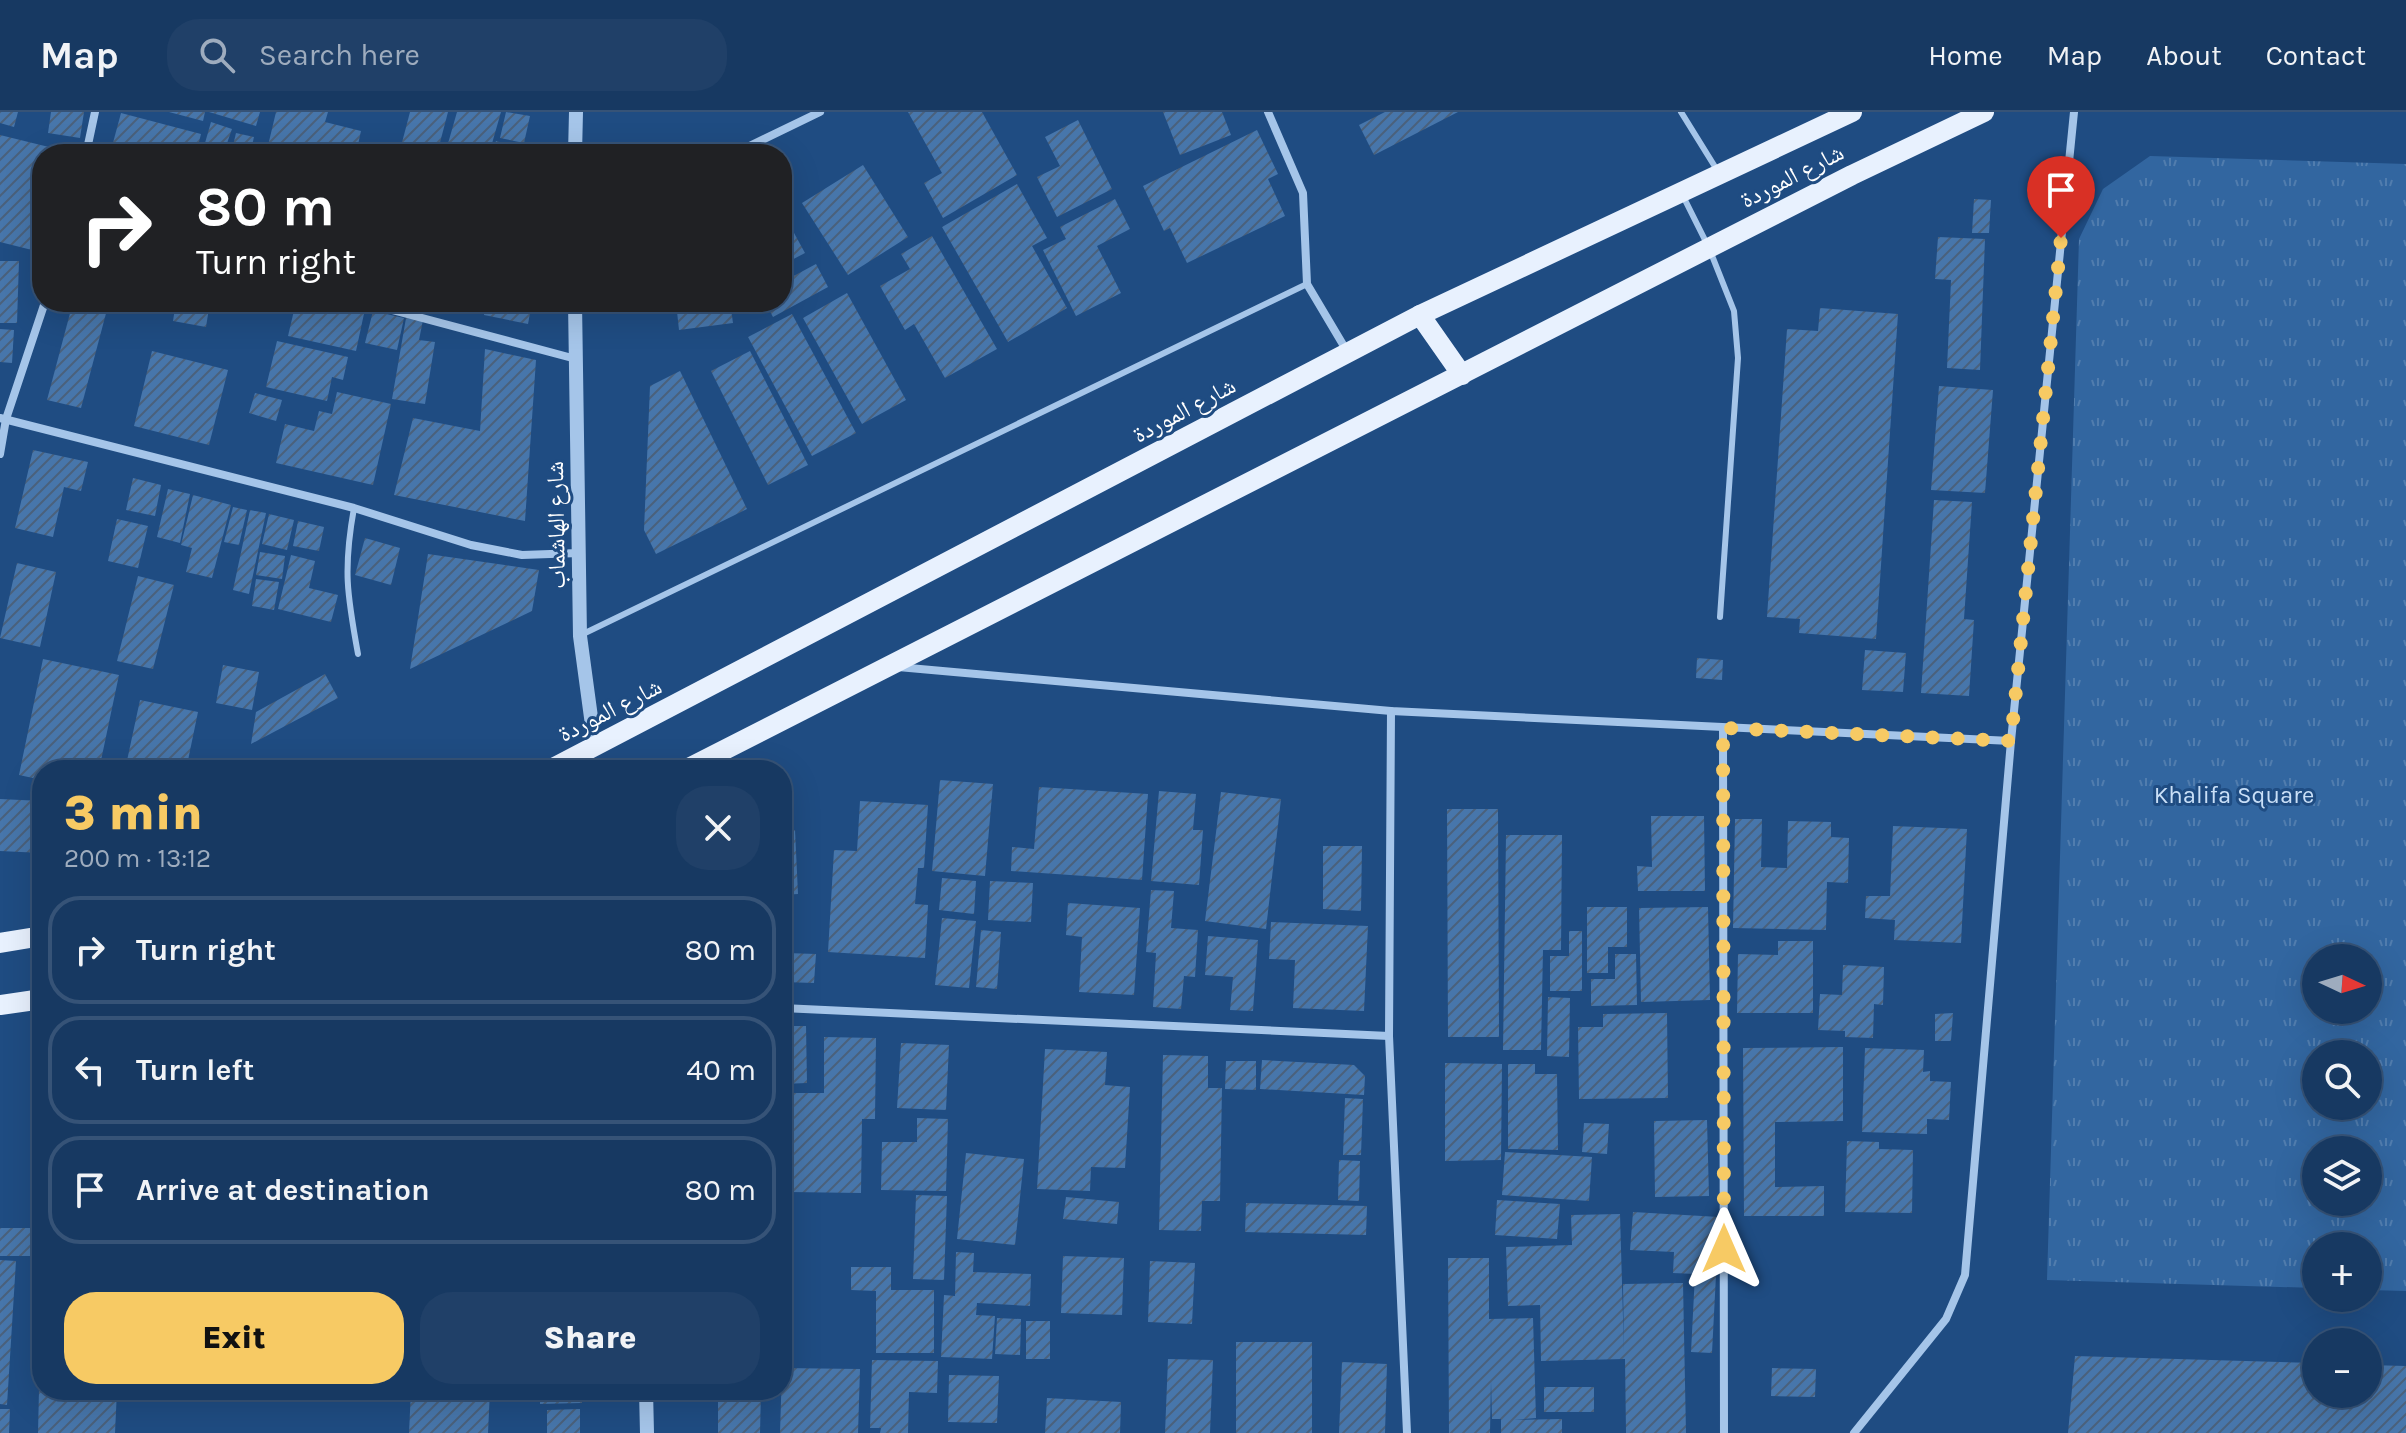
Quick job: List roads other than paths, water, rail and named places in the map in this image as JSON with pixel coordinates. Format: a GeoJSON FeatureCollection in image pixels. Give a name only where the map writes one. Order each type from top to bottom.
{"type":"FeatureCollection","features":[{"type":"Feature","properties":{"kind":"main road","name":"شارع الموردة"},"geometry":{"type":"LineString","coordinates":[[569,760],[1420,315],[1852,112]]}},
{"type":"Feature","properties":{"kind":"main road","name":"شارع الموردة"},"geometry":{"type":"LineString","coordinates":[[705,760],[1709,248],[1984,112]]}},
{"type":"Feature","properties":{"kind":"main road"},"geometry":{"type":"LineString","coordinates":[[1420,315],[1462,375]]}},
{"type":"Feature","properties":{"kind":"main road"},"geometry":{"type":"LineString","coordinates":[[0,943],[32,938]]}},
{"type":"Feature","properties":{"kind":"main road"},"geometry":{"type":"LineString","coordinates":[[0,1005],[32,1000]]}},
{"type":"Feature","properties":{"kind":"street"},"geometry":{"type":"LineString","coordinates":[[88,144],[95,112]]}},
{"type":"Feature","properties":{"kind":"street"},"geometry":{"type":"LineString","coordinates":[[575,144],[576,112]]}},
{"type":"Feature","properties":{"kind":"street"},"geometry":{"type":"LineString","coordinates":[[754,144],[820,112]]}},
{"type":"Feature","properties":{"kind":"street"},"geometry":{"type":"LineString","coordinates":[[1268,112],[1303,193],[1307,284],[1348,354]]}},
{"type":"Feature","properties":{"kind":"street"},"geometry":{"type":"LineString","coordinates":[[1854,1433],[1946,1319],[1965,1275],[2011,741],[2074,112]]}},
{"type":"Feature","properties":{"kind":"street"},"geometry":{"type":"LineString","coordinates":[[0,454],[3,418],[41,312]]}},
{"type":"Feature","properties":{"kind":"street"},"geometry":{"type":"LineString","coordinates":[[400,312],[576,359]]}},
{"type":"Feature","properties":{"kind":"street","name":"شارع الهاشماب"},"geometry":{"type":"LineString","coordinates":[[575,312],[580,636],[595,747]]}},
{"type":"Feature","properties":{"kind":"street"},"geometry":{"type":"LineString","coordinates":[[3,418],[354,508],[471,545],[522,555],[579,553]]}},
{"type":"Feature","properties":{"kind":"street"},"geometry":{"type":"LineString","coordinates":[[891,666],[1391,711],[2011,741]]}},
{"type":"Feature","properties":{"kind":"street"},"geometry":{"type":"LineString","coordinates":[[1391,711],[1389,1036],[1407,1433]]}},
{"type":"Feature","properties":{"kind":"street"},"geometry":{"type":"LineString","coordinates":[[1723,728],[1724,1433]]}},
{"type":"Feature","properties":{"kind":"street"},"geometry":{"type":"LineString","coordinates":[[792,1008],[1389,1036]]}},
{"type":"Feature","properties":{"kind":"street"},"geometry":{"type":"LineString","coordinates":[[646,1400],[647,1433]]}},
{"type":"Feature","properties":{"kind":"lane"},"geometry":{"type":"LineString","coordinates":[[1681,112],[1718,173]]}},
{"type":"Feature","properties":{"kind":"lane"},"geometry":{"type":"LineString","coordinates":[[1682,192],[1734,311],[1738,358],[1720,617]]}},
{"type":"Feature","properties":{"kind":"lane"},"geometry":{"type":"LineString","coordinates":[[580,636],[1307,284]]}},
{"type":"Feature","properties":{"kind":"lane"},"geometry":{"type":"LineString","coordinates":[[354,508],[345,557],[345,586],[358,654]]}},
{"type":"Feature","properties":{"kind":"park label","name":"Khalifa Square"},"geometry":{"type":"Point","coordinates":[2234,795]}}]}
